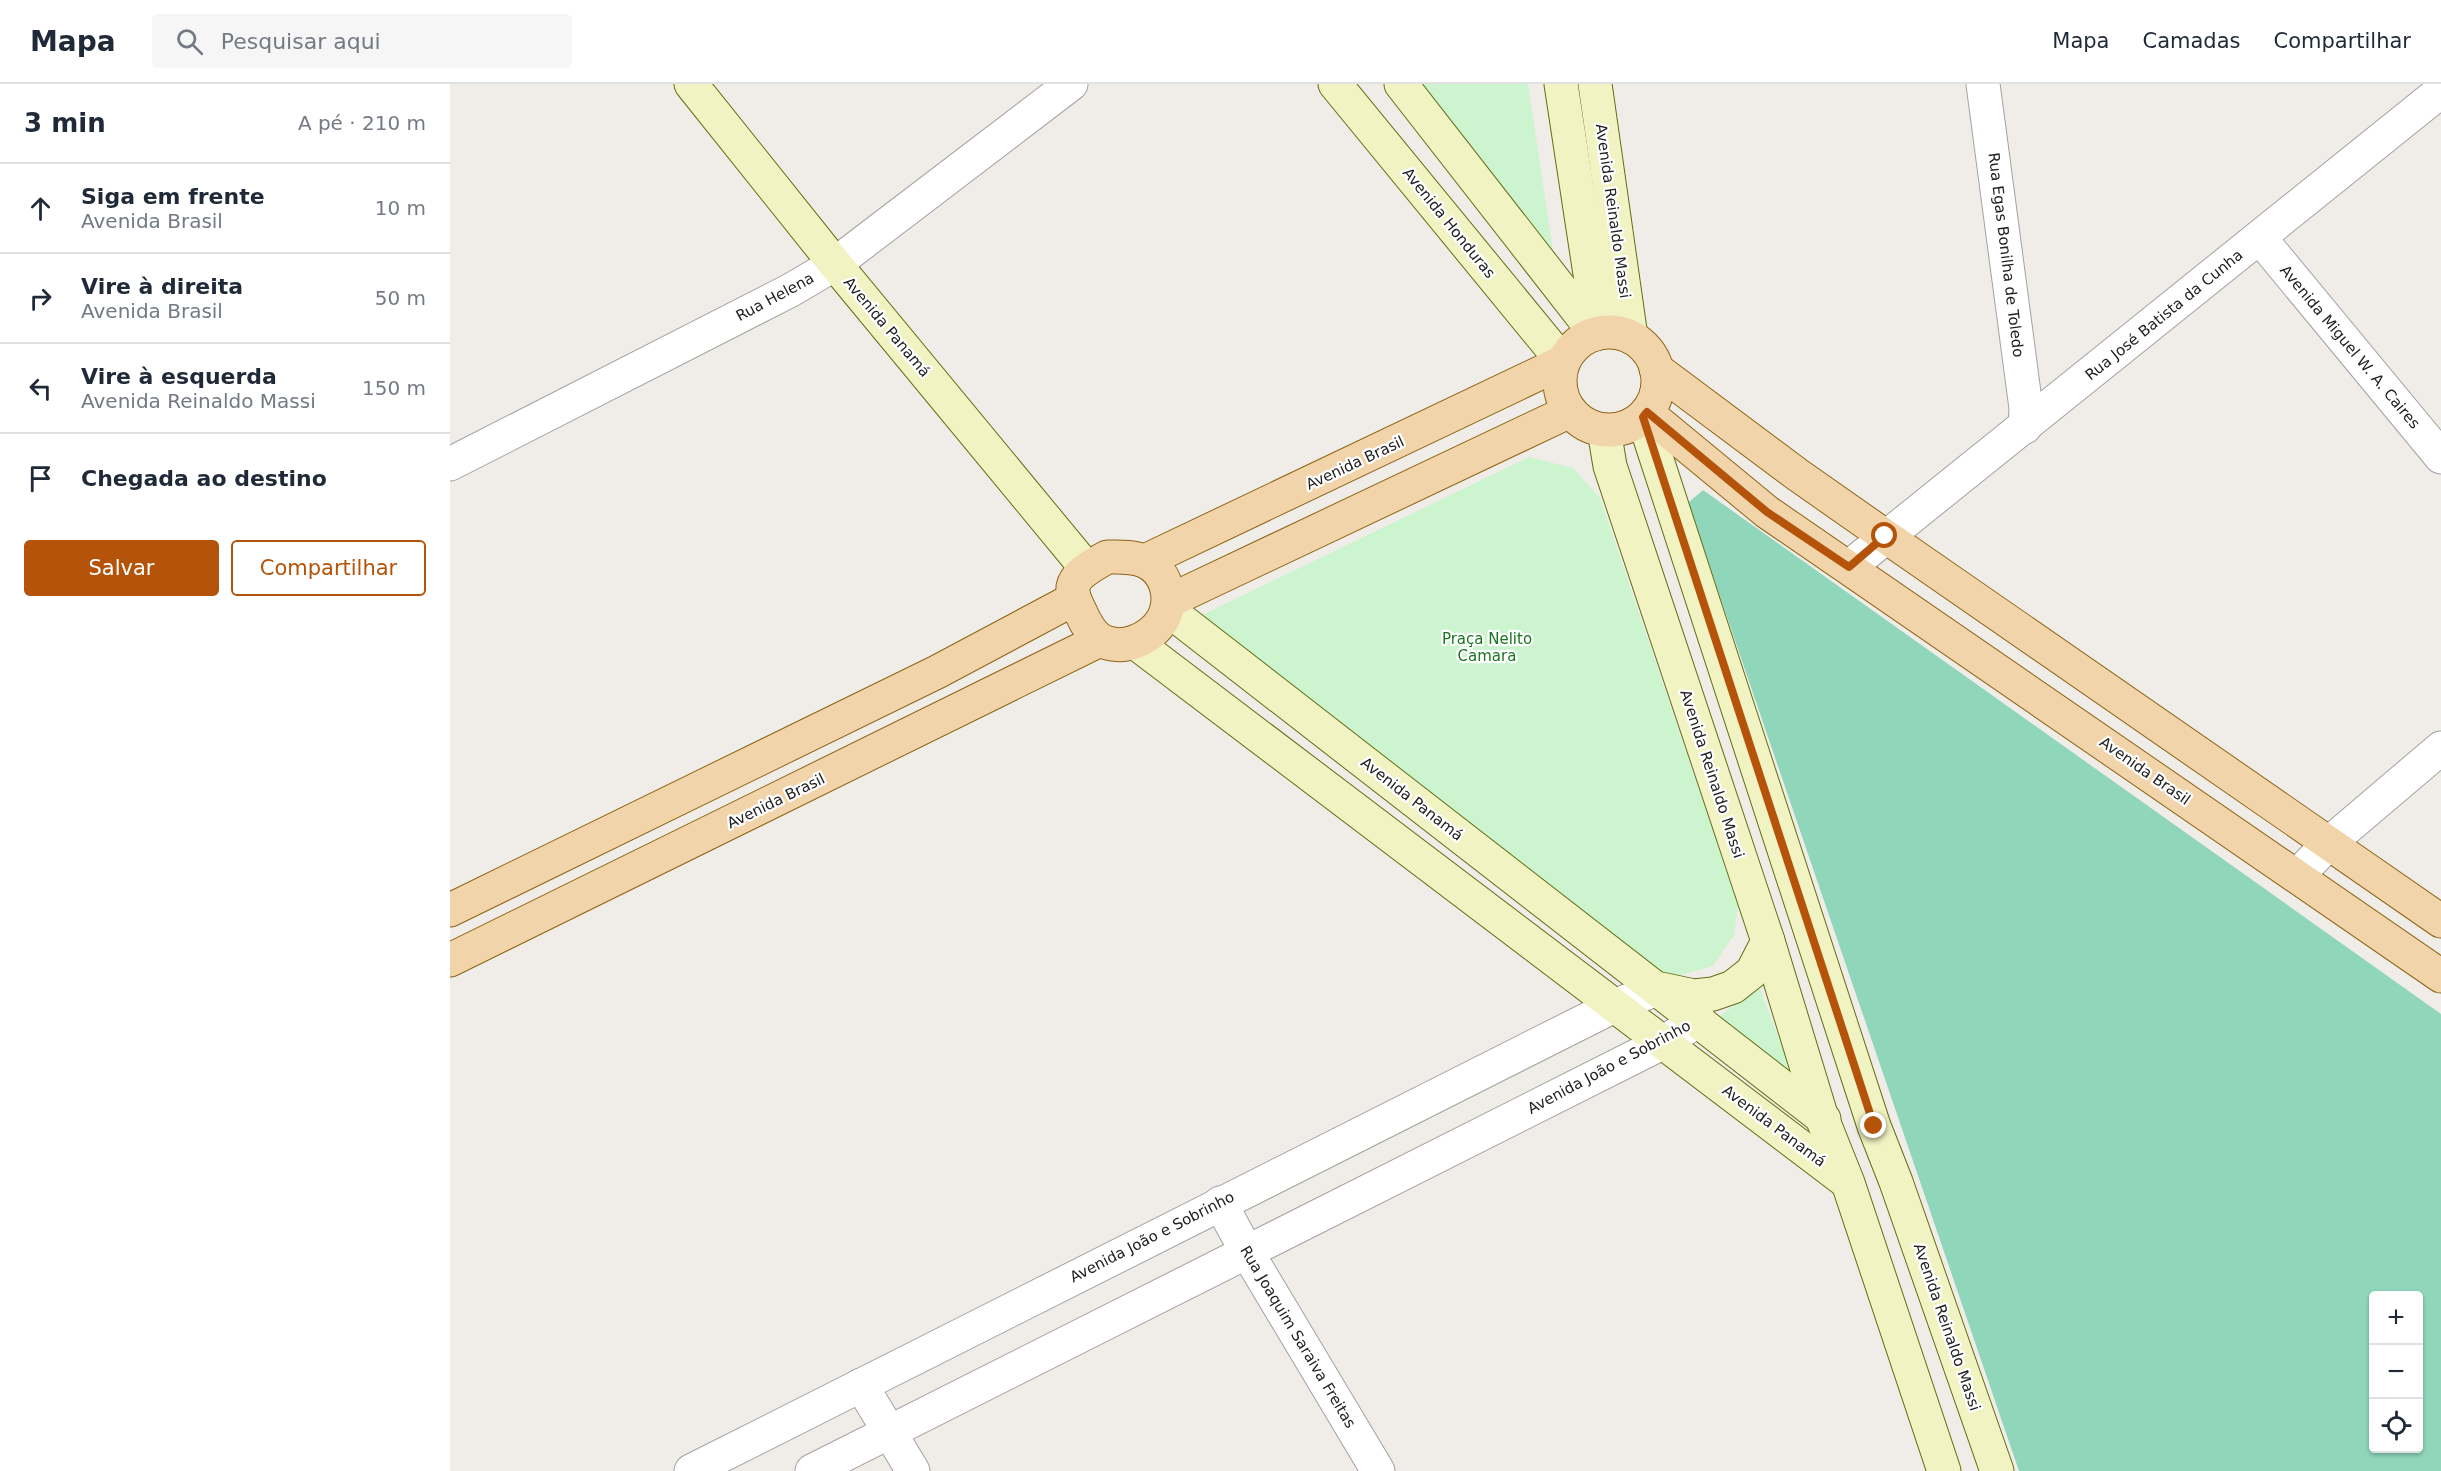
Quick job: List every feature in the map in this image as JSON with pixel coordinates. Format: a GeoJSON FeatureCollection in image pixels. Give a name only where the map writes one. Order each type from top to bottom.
{"type":"FeatureCollection","features":[{"type":"Feature","properties":{"kind":"main road"},"geometry":{"type":"LineString","coordinates":[[1615,332],[1631,337],[1652,356],[1656,369],[1657,392],[1645,415],[1631,425],[1618,429],[1604,430],[1591,427],[1570,411],[1562,396],[1560,379],[1563,362],[1582,340],[1597,333],[1615,332]]}},
{"type":"Feature","properties":{"kind":"main road","name":"Avenida Brasil"},"geometry":{"type":"LineString","coordinates":[[1145,561],[1563,362]]}},
{"type":"Feature","properties":{"kind":"main road"},"geometry":{"type":"LineString","coordinates":[[1656,369],[1798,475],[2441,921]]}},
{"type":"Feature","properties":{"kind":"main road"},"geometry":{"type":"LineString","coordinates":[[1168,605],[1570,411]]}},
{"type":"Feature","properties":{"kind":"main road","name":"Avenida Brasil"},"geometry":{"type":"LineString","coordinates":[[1645,415],[1767,512],[2441,976]]}},
{"type":"Feature","properties":{"kind":"main road"},"geometry":{"type":"LineString","coordinates":[[1398,442],[1419,483]]}},
{"type":"Feature","properties":{"kind":"main road"},"geometry":{"type":"LineString","coordinates":[[1767,512],[1798,475]]}},
{"type":"Feature","properties":{"kind":"main road"},"geometry":{"type":"LineString","coordinates":[[1107,557],[1134,558],[1145,561],[1155,568],[1168,589],[1168,605],[1162,620],[1154,630],[1136,643],[1115,644],[1100,640],[1090,629],[1074,599],[1073,586],[1087,568],[1107,557]]}},
{"type":"Feature","properties":{"kind":"main road"},"geometry":{"type":"LineString","coordinates":[[450,910],[937,672],[1074,599]]}},
{"type":"Feature","properties":{"kind":"main road","name":"Avenida Brasil"},"geometry":{"type":"LineString","coordinates":[[450,960],[957,713],[1100,640]]}},
{"type":"Feature","properties":{"kind":"main road"},"geometry":{"type":"LineString","coordinates":[[937,672],[957,713]]}},
{"type":"Feature","properties":{"kind":"main road"},"geometry":{"type":"LineString","coordinates":[[815,732],[834,773]]}},
{"type":"Feature","properties":{"kind":"main road"},"geometry":{"type":"LineString","coordinates":[[648,813],[666,855]]}},
{"type":"Feature","properties":{"kind":"street","name":"Avenida Panamá"},"geometry":{"type":"LineString","coordinates":[[691,84],[835,264],[1087,568]]}},
{"type":"Feature","properties":{"kind":"street","name":"Rua Helena"},"geometry":{"type":"LineString","coordinates":[[450,464],[791,290],[835,264],[1071,84]]}},
{"type":"Feature","properties":{"kind":"street","name":"Avenida Honduras"},"geometry":{"type":"LineString","coordinates":[[1335,84],[1563,362]]}},
{"type":"Feature","properties":{"kind":"street"},"geometry":{"type":"LineString","coordinates":[[1401,84],[1597,333]]}},
{"type":"Feature","properties":{"kind":"street","name":"Avenida Reinaldo Massi"},"geometry":{"type":"LineString","coordinates":[[1561,84],[1597,333]]}},
{"type":"Feature","properties":{"kind":"street","name":"Avenida Reinaldo Massi"},"geometry":{"type":"LineString","coordinates":[[1595,84],[1631,337]]}},
{"type":"Feature","properties":{"kind":"street","name":"Rua Egas Bonilha de Toledo"},"geometry":{"type":"LineString","coordinates":[[1983,84],[2026,408],[2025,427]]}},
{"type":"Feature","properties":{"kind":"street","name":"Rua José Batista da Cunha"},"geometry":{"type":"LineString","coordinates":[[1885,536],[2025,427],[2441,91]]}},
{"type":"Feature","properties":{"kind":"street","name":"Avenida Miguel W. A. Caires"},"geometry":{"type":"LineString","coordinates":[[2260,238],[2441,457]]}},
{"type":"Feature","properties":{"kind":"street","name":"Avenida Reinaldo Massi"},"geometry":{"type":"LineString","coordinates":[[1645,415],[1874,1126],[1896,1182],[1997,1471]]}},
{"type":"Feature","properties":{"kind":"street","name":"Avenida Reinaldo Massi"},"geometry":{"type":"LineString","coordinates":[[1604,430],[1610,466],[1768,941],[1822,1118],[1848,1183],[1944,1471]]}},
{"type":"Feature","properties":{"kind":"street"},"geometry":{"type":"LineString","coordinates":[[1849,567],[1885,536]]}},
{"type":"Feature","properties":{"kind":"street","name":"Avenida Panamá"},"geometry":{"type":"LineString","coordinates":[[1168,605],[1822,1118]]}},
{"type":"Feature","properties":{"kind":"street","name":"Avenida Panamá"},"geometry":{"type":"LineString","coordinates":[[1136,643],[1848,1183]]}},
{"type":"Feature","properties":{"kind":"street"},"geometry":{"type":"LineString","coordinates":[[2297,876],[2328,844],[2441,748]]}},
{"type":"Feature","properties":{"kind":"street"},"geometry":{"type":"LineString","coordinates":[[1614,1006],[1657,988],[1694,996],[1713,994],[1733,987],[1752,972],[1768,941]]}},
{"type":"Feature","properties":{"kind":"street","name":"Avenida João e Sobrinho"},"geometry":{"type":"LineString","coordinates":[[691,1471],[1614,1006]]}},
{"type":"Feature","properties":{"kind":"street","name":"Avenida João e Sobrinho"},"geometry":{"type":"LineString","coordinates":[[812,1471],[1664,1042],[1699,1020]]}},
{"type":"Feature","properties":{"kind":"street"},"geometry":{"type":"LineString","coordinates":[[1822,1118],[1874,1126]]}},
{"type":"Feature","properties":{"kind":"street"},"geometry":{"type":"LineString","coordinates":[[1848,1183],[1896,1182]]}},
{"type":"Feature","properties":{"kind":"street","name":"Rua Joaquim Saraiva Freitas"},"geometry":{"type":"LineString","coordinates":[[1220,1203],[1378,1471]]}},
{"type":"Feature","properties":{"kind":"street"},"geometry":{"type":"LineString","coordinates":[[861,1385],[913,1471]]}},
{"type":"Feature","properties":{"kind":"green space"},"geometry":{"type":"Polygon","coordinates":[[[1417,84],[1528,84],[1555,264],[1417,84]]]}},
{"type":"Feature","properties":{"kind":"green space","name":"Praça Nelito Camara"},"geometry":{"type":"Polygon","coordinates":[[[1529,457],[1573,468],[1600,498],[1738,905],[1734,935],[1713,966],[1670,978],[1649,969],[1198,617],[1529,457]]]}},
{"type":"Feature","properties":{"kind":"green space"},"geometry":{"type":"Polygon","coordinates":[[[1703,490],[2441,1014],[2441,1471],[2019,1471],[1688,503],[1703,490]]]}},
{"type":"Feature","properties":{"kind":"green space"},"geometry":{"type":"Polygon","coordinates":[[[1759,986],[1791,1071],[1788,1077],[1715,1020],[1759,986]]]}},
{"type":"Feature","properties":{"kind":"route"},"geometry":{"type":"LineString","coordinates":[[1874,1126],[1643,417],[1647,412],[1767,512],[1849,567],[1885,536]]}}]}
